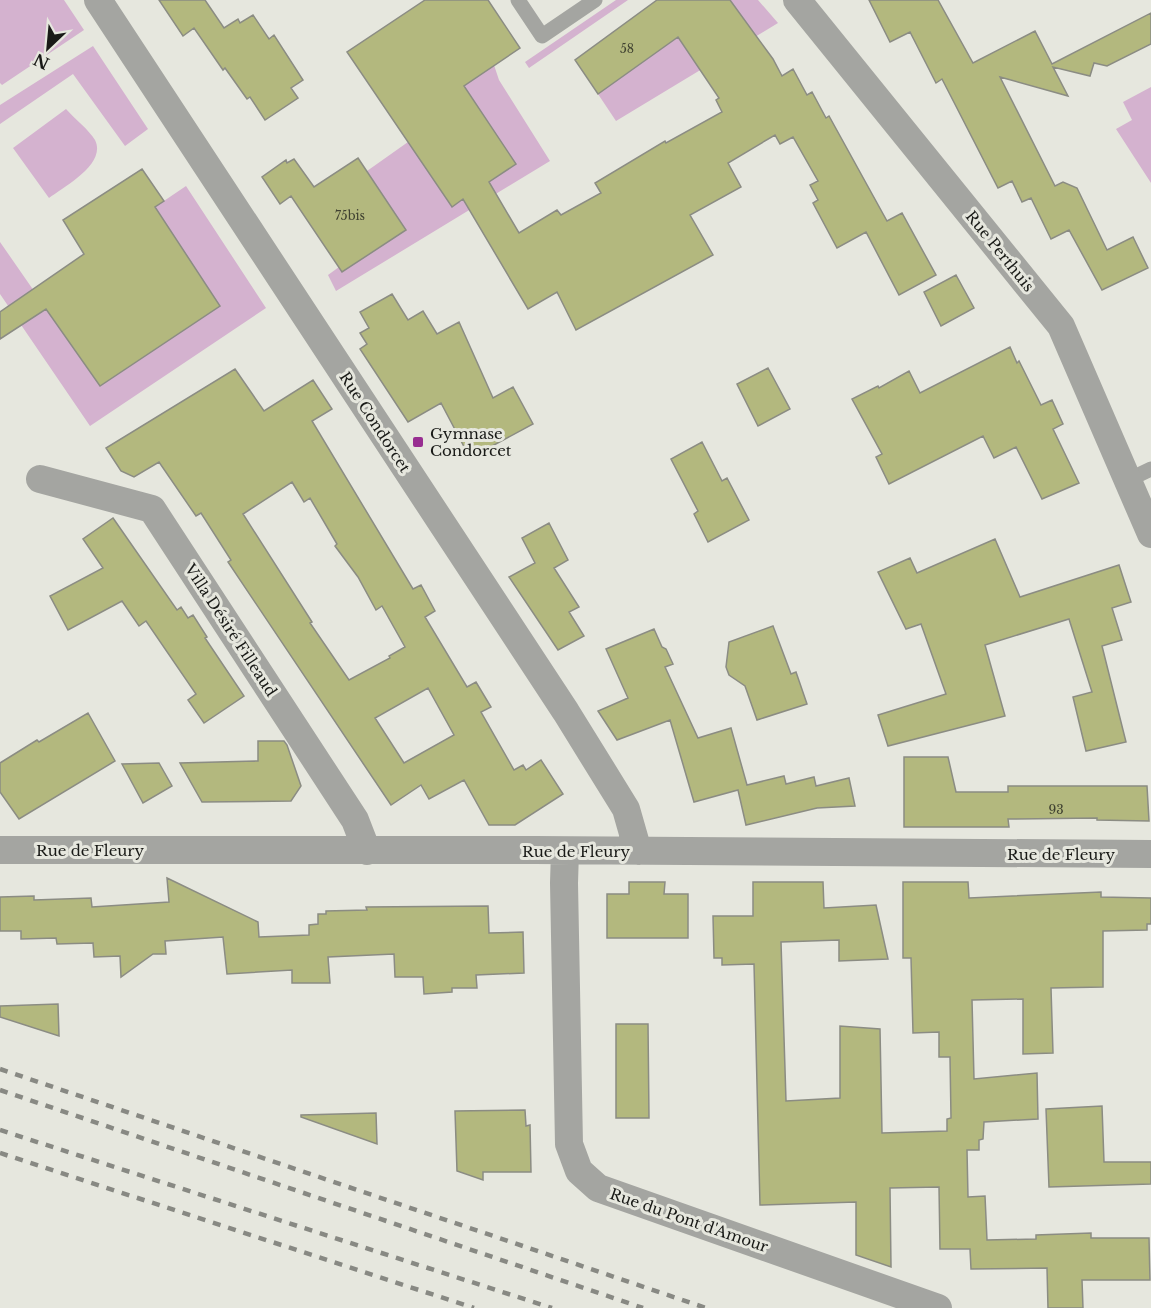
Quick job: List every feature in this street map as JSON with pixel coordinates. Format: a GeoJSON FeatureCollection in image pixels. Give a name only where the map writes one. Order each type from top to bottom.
{"type":"FeatureCollection","features":[{"type":"Feature","properties":{"kind":"street","name":"Rue Condorcet"},"geometry":{"type":"LineString","coordinates":[[98,0],[566,712],[626,809],[638,851]]}},
{"type":"Feature","properties":{"kind":"street","name":"Rue Perthuis"},"geometry":{"type":"LineString","coordinates":[[797,0],[1061,326],[1140,474],[1151,534]]}},
{"type":"Feature","properties":{"kind":"street","name":"Villa Désiré Filleaud"},"geometry":{"type":"LineString","coordinates":[[40,479],[152,509],[355,820],[367,851]]}},
{"type":"Feature","properties":{"kind":"street","name":"Rue de Fleury"},"geometry":{"type":"LineString","coordinates":[[0,850],[1151,854]]}},
{"type":"Feature","properties":{"kind":"street","name":"Rue du Pont d'Amour"},"geometry":{"type":"LineString","coordinates":[[565,851],[569,1144],[579,1171],[598,1188],[938,1308]]}},
{"type":"Feature","properties":{"kind":"lane"},"geometry":{"type":"LineString","coordinates":[[518,0],[542,36],[595,0]]}},
{"type":"Feature","properties":{"kind":"shaded area"},"geometry":{"type":"Polygon","coordinates":[[[0,0],[64,0],[84,30],[2,85],[0,83],[0,0]]]}},
{"type":"Feature","properties":{"kind":"shaded area"},"geometry":{"type":"Polygon","coordinates":[[[616,0],[628,0],[529,68],[525,62],[616,0]]]}},
{"type":"Feature","properties":{"kind":"shaded area"},"geometry":{"type":"Polygon","coordinates":[[[730,0],[758,0],[778,23],[616,121],[598,94],[678,37],[748,25],[730,0]]]}},
{"type":"Feature","properties":{"kind":"shaded area"},"geometry":{"type":"Polygon","coordinates":[[[426,31],[494,65],[499,80],[550,161],[336,291],[328,275],[339,267],[342,272],[405,230],[367,171],[408,142],[453,206],[516,164],[426,31]]]}},
{"type":"Feature","properties":{"kind":"shaded area"},"geometry":{"type":"Polygon","coordinates":[[[93,46],[148,129],[125,146],[73,74],[0,124],[0,105],[93,46]]]}},
{"type":"Feature","properties":{"kind":"shaded area"},"geometry":{"type":"Polygon","coordinates":[[[1151,87],[1151,183],[1116,129],[1132,120],[1123,102],[1151,87]]]}},
{"type":"Feature","properties":{"kind":"shaded area"},"geometry":{"type":"Polygon","coordinates":[[[66,109],[93,136],[97,149],[90,166],[49,198],[13,148],[66,109]]]}},
{"type":"Feature","properties":{"kind":"shaded area"},"geometry":{"type":"Polygon","coordinates":[[[186,186],[266,308],[90,426],[0,294],[0,242],[100,386],[220,306],[155,207],[186,186]]]}},
{"type":"Feature","properties":{"kind":"building"},"geometry":{"type":"Polygon","coordinates":[[[159,0],[205,0],[224,28],[238,19],[240,23],[253,15],[269,39],[274,35],[303,80],[291,88],[298,98],[265,120],[250,97],[247,99],[225,68],[223,70],[194,28],[183,36],[159,0]]]}},
{"type":"Feature","properties":{"kind":"building"},"geometry":{"type":"Polygon","coordinates":[[[425,0],[488,0],[520,48],[464,86],[516,164],[489,182],[519,233],[557,210],[561,215],[601,193],[595,183],[665,141],[666,143],[722,112],[716,100],[719,98],[678,37],[598,94],[575,60],[657,0],[730,0],[773,59],[782,76],[793,69],[807,95],[812,92],[826,118],[829,116],[887,221],[902,213],[936,275],[899,295],[866,232],[837,248],[813,203],[818,200],[810,185],[818,181],[793,137],[780,144],[775,135],[728,163],[741,187],[690,215],[713,255],[576,330],[557,292],[528,309],[463,199],[452,207],[347,52],[425,0]]]}},
{"type":"Feature","properties":{"kind":"building"},"geometry":{"type":"Polygon","coordinates":[[[869,0],[938,0],[973,63],[1035,31],[1052,64],[1151,13],[1151,44],[1107,66],[1094,63],[1090,76],[1053,67],[1068,96],[1000,77],[1055,186],[1063,182],[1077,188],[1107,250],[1133,237],[1148,268],[1102,290],[1069,230],[1051,239],[1031,198],[1022,202],[1012,181],[998,188],[942,79],[936,83],[910,32],[890,42],[869,0]]]}},
{"type":"Feature","properties":{"kind":"building"},"geometry":{"type":"Polygon","coordinates":[[[358,158],[406,230],[342,272],[291,196],[280,204],[262,177],[286,160],[287,163],[294,159],[314,187],[358,158]]]}},
{"type":"Feature","properties":{"kind":"building"},"geometry":{"type":"Polygon","coordinates":[[[142,169],[164,201],[155,207],[220,306],[100,386],[46,309],[0,339],[0,312],[84,254],[63,220],[142,169]]]}},
{"type":"Feature","properties":{"kind":"building"},"geometry":{"type":"Polygon","coordinates":[[[956,275],[974,308],[941,326],[924,292],[956,275]]]}},
{"type":"Feature","properties":{"kind":"building"},"geometry":{"type":"Polygon","coordinates":[[[392,294],[408,320],[423,311],[437,334],[459,322],[493,398],[513,387],[533,424],[470,458],[441,403],[408,422],[360,349],[367,344],[360,333],[369,328],[360,312],[392,294]]]}},
{"type":"Feature","properties":{"kind":"building"},"geometry":{"type":"Polygon","coordinates":[[[1010,347],[1041,405],[1052,400],[1063,424],[1053,429],[1079,483],[1042,499],[1016,447],[994,458],[983,436],[889,484],[876,457],[882,454],[852,399],[878,386],[879,388],[909,371],[920,393],[1010,347]]]}},
{"type":"Feature","properties":{"kind":"building"},"geometry":{"type":"Polygon","coordinates":[[[768,368],[790,409],[758,426],[737,384],[768,368]]]}},
{"type":"Feature","properties":{"kind":"building"},"geometry":{"type":"Polygon","coordinates":[[[235,369],[264,411],[313,380],[332,409],[312,421],[413,589],[421,585],[435,611],[425,617],[467,687],[476,682],[491,707],[481,712],[514,770],[523,765],[526,770],[541,760],[563,794],[515,825],[489,825],[464,780],[429,799],[421,785],[391,805],[228,562],[231,560],[201,513],[196,516],[159,462],[134,477],[121,471],[106,448],[235,369]],[[292,482],[243,514],[312,622],[310,623],[349,680],[390,658],[389,656],[405,647],[382,606],[376,610],[358,577],[335,546],[337,544],[310,498],[304,502],[292,482]],[[428,688],[375,718],[404,763],[454,735],[428,688]]]}},
{"type":"Feature","properties":{"kind":"building"},"geometry":{"type":"Polygon","coordinates":[[[702,442],[722,481],[727,478],[749,520],[708,542],[694,514],[698,511],[671,459],[702,442]]]}},
{"type":"Feature","properties":{"kind":"building"},"geometry":{"type":"Polygon","coordinates":[[[113,518],[177,610],[181,607],[188,618],[193,615],[207,637],[205,638],[244,696],[204,723],[188,700],[196,694],[146,621],[139,626],[122,601],[68,630],[50,596],[103,568],[83,539],[113,518]]]}},
{"type":"Feature","properties":{"kind":"building"},"geometry":{"type":"Polygon","coordinates":[[[549,523],[568,560],[554,568],[579,607],[569,612],[584,636],[558,650],[509,577],[535,563],[522,538],[549,523]]]}},
{"type":"Feature","properties":{"kind":"building"},"geometry":{"type":"Polygon","coordinates":[[[995,539],[1020,597],[1119,565],[1131,602],[1112,608],[1122,640],[1102,646],[1126,742],[1086,751],[1073,697],[1092,692],[1069,619],[985,645],[1005,716],[888,746],[878,715],[946,694],[921,624],[906,629],[878,572],[910,558],[917,573],[995,539]]]}},
{"type":"Feature","properties":{"kind":"building"},"geometry":{"type":"Polygon","coordinates":[[[773,626],[791,674],[796,672],[807,704],[757,720],[745,686],[729,675],[726,667],[729,642],[773,626]]]}},
{"type":"Feature","properties":{"kind":"building"},"geometry":{"type":"Polygon","coordinates":[[[654,629],[673,664],[665,667],[698,738],[731,728],[747,785],[784,776],[786,784],[814,777],[816,786],[849,778],[855,806],[817,808],[746,825],[738,790],[694,802],[670,720],[617,740],[598,711],[628,698],[606,649],[654,629]]]}},
{"type":"Feature","properties":{"kind":"building"},"geometry":{"type":"Polygon","coordinates":[[[88,713],[115,761],[19,819],[0,792],[0,763],[88,713]]]}},
{"type":"Feature","properties":{"kind":"building"},"geometry":{"type":"Polygon","coordinates":[[[258,741],[284,741],[287,745],[301,786],[291,801],[202,802],[180,763],[258,761],[258,741]]]}},
{"type":"Feature","properties":{"kind":"building"},"geometry":{"type":"Polygon","coordinates":[[[904,757],[948,757],[956,792],[1008,792],[1008,786],[1147,786],[1149,821],[1097,820],[1097,818],[1008,819],[1009,827],[904,827],[904,757]]]}},
{"type":"Feature","properties":{"kind":"building"},"geometry":{"type":"Polygon","coordinates":[[[159,763],[172,786],[143,803],[122,764],[159,763]]]}},
{"type":"Feature","properties":{"kind":"building"},"geometry":{"type":"Polygon","coordinates":[[[167,878],[258,922],[259,937],[309,935],[309,925],[318,924],[318,914],[326,914],[326,911],[367,910],[366,907],[488,906],[489,933],[523,932],[524,973],[476,975],[477,988],[452,988],[452,992],[424,994],[423,977],[395,977],[394,954],[328,957],[330,983],[292,983],[292,970],[227,974],[223,937],[165,941],[166,954],[153,954],[121,977],[120,956],[94,957],[93,943],[57,944],[56,938],[21,939],[21,931],[0,931],[0,897],[34,896],[34,900],[91,898],[92,907],[169,902],[167,878]]]}},
{"type":"Feature","properties":{"kind":"building"},"geometry":{"type":"Polygon","coordinates":[[[629,882],[665,882],[664,894],[688,894],[688,938],[607,938],[607,894],[629,894],[629,882]]]}},
{"type":"Feature","properties":{"kind":"building"},"geometry":{"type":"Polygon","coordinates":[[[753,882],[823,882],[824,908],[876,905],[888,959],[839,961],[839,940],[781,942],[786,1101],[840,1098],[840,1026],[880,1029],[882,1133],[947,1131],[947,1119],[951,1118],[950,1057],[939,1057],[939,1032],[913,1033],[911,958],[903,958],[903,882],[968,882],[969,898],[1101,892],[1101,897],[1151,898],[1151,924],[1147,924],[1147,930],[1103,931],[1103,987],[1051,988],[1053,1053],[1023,1054],[1023,999],[972,1000],[974,1079],[1037,1073],[1038,1119],[984,1122],[983,1139],[979,1140],[979,1150],[967,1150],[968,1197],[985,1196],[987,1240],[1036,1239],[1036,1235],[1091,1233],[1091,1238],[1149,1238],[1150,1280],[1082,1280],[1083,1308],[1048,1308],[1047,1268],[971,1269],[970,1249],[940,1249],[939,1187],[890,1188],[891,1267],[856,1255],[856,1202],[760,1205],[754,964],[722,965],[722,958],[714,958],[713,916],[753,916],[753,882]]]}},
{"type":"Feature","properties":{"kind":"building"},"geometry":{"type":"Polygon","coordinates":[[[58,1004],[59,1036],[0,1017],[0,1006],[58,1004]]]}},
{"type":"Feature","properties":{"kind":"building"},"geometry":{"type":"Polygon","coordinates":[[[616,1024],[648,1024],[649,1118],[616,1118],[616,1024]]]}},
{"type":"Feature","properties":{"kind":"building"},"geometry":{"type":"Polygon","coordinates":[[[1102,1106],[1104,1162],[1151,1162],[1151,1184],[1049,1187],[1046,1109],[1102,1106]]]}},
{"type":"Feature","properties":{"kind":"building"},"geometry":{"type":"Polygon","coordinates":[[[525,1110],[526,1126],[530,1125],[531,1172],[483,1172],[483,1180],[457,1171],[455,1111],[525,1110]]]}},
{"type":"Feature","properties":{"kind":"building"},"geometry":{"type":"Polygon","coordinates":[[[376,1113],[377,1144],[301,1117],[301,1115],[376,1113]]]}},
{"type":"Feature","properties":{"kind":"railway"},"geometry":{"type":"LineString","coordinates":[[0,1069],[706,1308]]}},
{"type":"Feature","properties":{"kind":"railway"},"geometry":{"type":"LineString","coordinates":[[0,1090],[643,1308]]}},
{"type":"Feature","properties":{"kind":"railway"},"geometry":{"type":"LineString","coordinates":[[0,1130],[552,1308]]}},
{"type":"Feature","properties":{"kind":"railway"},"geometry":{"type":"LineString","coordinates":[[0,1153],[474,1308]]}},
{"type":"Feature","properties":{"kind":"place","name":"Gymnase Condorcet"},"geometry":{"type":"Point","coordinates":[418,442]}}]}
